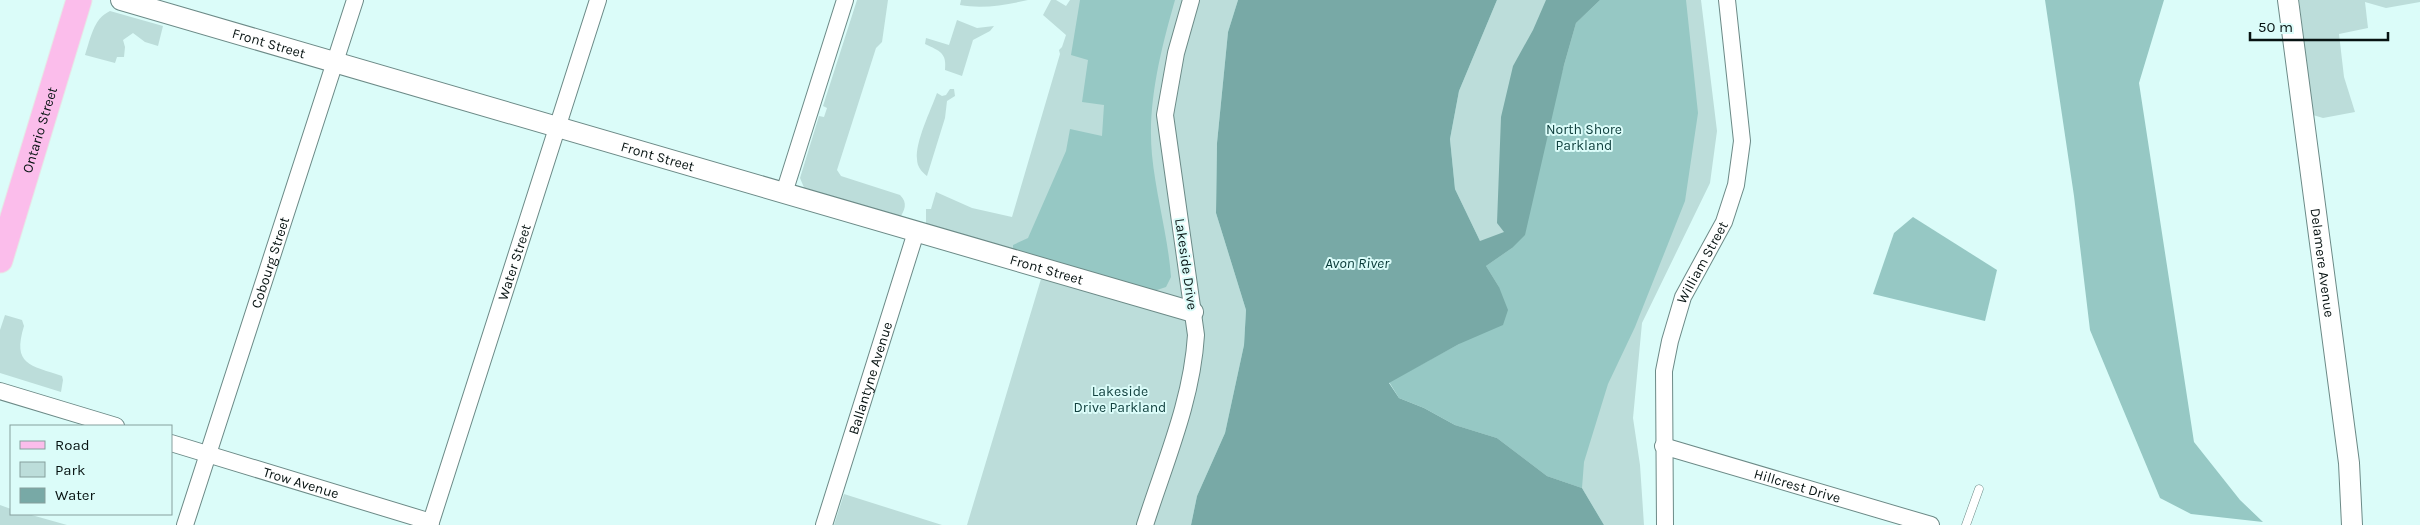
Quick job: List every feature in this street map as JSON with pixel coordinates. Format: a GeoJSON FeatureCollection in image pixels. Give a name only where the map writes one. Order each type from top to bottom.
{"type":"FeatureCollection","features":[{"type":"Feature","properties":{"kind":"main road","name":"Ontario Street"},"geometry":{"type":"LineString","coordinates":[[0,260],[79,0]]}},
{"type":"Feature","properties":{"kind":"street","name":"Front Street"},"geometry":{"type":"LineString","coordinates":[[121,0],[1193,312]]}},
{"type":"Feature","properties":{"kind":"street","name":"Cobourg Street"},"geometry":{"type":"LineString","coordinates":[[185,525],[355,0]]}},
{"type":"Feature","properties":{"kind":"street","name":"Water Street"},"geometry":{"type":"LineString","coordinates":[[431,524],[598,0]]}},
{"type":"Feature","properties":{"kind":"street"},"geometry":{"type":"LineString","coordinates":[[784,193],[845,0]]}},
{"type":"Feature","properties":{"kind":"street","name":"Lakeside Drive"},"geometry":{"type":"LineString","coordinates":[[1145,525],[1187,398],[1195,357],[1196,335],[1165,114],[1176,53],[1191,0]]}},
{"type":"Feature","properties":{"kind":"street","name":"William Street"},"geometry":{"type":"LineString","coordinates":[[1665,525],[1664,371],[1670,341],[1683,298],[1724,222],[1736,185],[1742,141],[1727,0]]}},
{"type":"Feature","properties":{"kind":"street","name":"Delamere Avenue"},"geometry":{"type":"LineString","coordinates":[[2288,0],[2349,463],[2352,525]]}},
{"type":"Feature","properties":{"kind":"street","name":"Ballantyne Avenue"},"geometry":{"type":"LineString","coordinates":[[824,525],[916,232]]}},
{"type":"Feature","properties":{"kind":"street"},"geometry":{"type":"LineString","coordinates":[[0,391],[113,425]]}},
{"type":"Feature","properties":{"kind":"street","name":"Trow Avenue"},"geometry":{"type":"LineString","coordinates":[[172,443],[431,524]]}},
{"type":"Feature","properties":{"kind":"street","name":"Hillcrest Drive"},"geometry":{"type":"LineString","coordinates":[[1663,446],[1931,525]]}},
{"type":"Feature","properties":{"kind":"lane"},"geometry":{"type":"LineString","coordinates":[[1966,525],[1979,488]]}},
{"type":"Feature","properties":{"kind":"green space"},"geometry":{"type":"Polygon","coordinates":[[[857,0],[888,0],[882,42],[876,48],[837,170],[841,176],[900,195],[905,207],[899,219],[805,190],[800,178],[819,116],[824,117],[827,108],[823,106],[857,0]]]}},
{"type":"Feature","properties":{"kind":"green space"},"geometry":{"type":"Polygon","coordinates":[[[961,0],[1028,0],[1003,5],[977,7],[960,5],[961,0]]]}},
{"type":"Feature","properties":{"kind":"green space","name":"Lakeside Drive Parkland"},"geometry":{"type":"Polygon","coordinates":[[[1051,0],[1056,0],[1066,6],[1070,0],[1238,0],[1228,32],[1217,143],[1216,213],[1246,310],[1244,345],[1225,433],[1197,496],[1191,525],[967,525],[1047,259],[926,224],[926,209],[931,209],[936,192],[972,208],[1012,217],[1060,54],[1059,50],[1066,35],[1043,15],[1051,0]]]}},
{"type":"Feature","properties":{"kind":"green space"},"geometry":{"type":"Polygon","coordinates":[[[1080,0],[1175,0],[1156,77],[1151,136],[1154,170],[1171,277],[1166,287],[1154,291],[1013,251],[1013,245],[1028,238],[1066,151],[1070,129],[1102,136],[1104,105],[1082,102],[1088,60],[1071,55],[1080,0]]]}},
{"type":"Feature","properties":{"kind":"green space","name":"North Shore Parkland"},"geometry":{"type":"Polygon","coordinates":[[[1497,0],[1701,0],[1717,131],[1710,183],[1642,323],[1633,418],[1640,465],[1644,525],[1604,525],[1582,488],[1547,476],[1497,438],[1455,425],[1430,361],[1480,241],[1455,189],[1450,139],[1459,91],[1497,0]]]}},
{"type":"Feature","properties":{"kind":"green space","name":"North Shore Parkland"},"geometry":{"type":"Polygon","coordinates":[[[1600,0],[1686,0],[1698,113],[1685,201],[1635,327],[1608,384],[1584,462],[1582,488],[1547,476],[1497,438],[1455,425],[1424,408],[1399,398],[1389,382],[1459,344],[1499,287],[1486,266],[1512,248],[1576,23],[1600,0]]]}},
{"type":"Feature","properties":{"kind":"green space"},"geometry":{"type":"Polygon","coordinates":[[[2045,0],[2164,0],[2139,83],[2194,442],[2240,500],[2263,522],[2191,514],[2160,498],[2090,330],[2074,196],[2045,0]]]}},
{"type":"Feature","properties":{"kind":"green space"},"geometry":{"type":"Polygon","coordinates":[[[2299,0],[2420,0],[2420,2],[2386,8],[2365,2],[2368,28],[2339,34],[2344,77],[2355,112],[2323,118],[2313,115],[2299,0]]]}},
{"type":"Feature","properties":{"kind":"green space"},"geometry":{"type":"Polygon","coordinates":[[[110,11],[163,26],[158,46],[145,42],[133,33],[123,40],[125,47],[124,57],[117,57],[115,63],[85,55],[96,24],[104,14],[110,11]]]}},
{"type":"Feature","properties":{"kind":"green space"},"geometry":{"type":"Polygon","coordinates":[[[957,20],[977,28],[994,26],[990,31],[973,40],[962,76],[945,70],[944,56],[925,44],[926,38],[949,45],[957,20]]]}},
{"type":"Feature","properties":{"kind":"green space"},"geometry":{"type":"Polygon","coordinates":[[[950,89],[954,89],[955,96],[947,101],[945,118],[927,176],[918,164],[918,144],[937,93],[942,96],[946,95],[950,89]]]}},
{"type":"Feature","properties":{"kind":"green space"},"geometry":{"type":"Polygon","coordinates":[[[1913,217],[1997,270],[1985,321],[1873,294],[1894,233],[1913,217]]]}},
{"type":"Feature","properties":{"kind":"green space"},"geometry":{"type":"Polygon","coordinates":[[[5,315],[22,320],[24,326],[20,349],[22,356],[26,362],[33,366],[62,376],[61,392],[0,373],[0,330],[5,315]]]}},
{"type":"Feature","properties":{"kind":"green space"},"geometry":{"type":"Polygon","coordinates":[[[844,494],[942,525],[834,525],[844,494]]]}},
{"type":"Feature","properties":{"kind":"green space"},"geometry":{"type":"Polygon","coordinates":[[[0,505],[10,509],[10,515],[32,515],[67,525],[0,525],[0,505]]]}},
{"type":"Feature","properties":{"kind":"water","name":"Avon River"},"geometry":{"type":"Polygon","coordinates":[[[1238,0],[1497,0],[1459,91],[1450,139],[1455,189],[1480,241],[1504,232],[1497,223],[1501,117],[1513,66],[1533,30],[1546,0],[1600,0],[1576,23],[1564,65],[1525,235],[1512,248],[1486,266],[1499,287],[1508,310],[1503,325],[1459,344],[1389,383],[1399,398],[1424,408],[1455,425],[1497,438],[1547,476],[1582,488],[1604,525],[1191,525],[1197,496],[1225,433],[1244,345],[1246,310],[1216,213],[1217,143],[1228,32],[1238,0]]]}}]}
